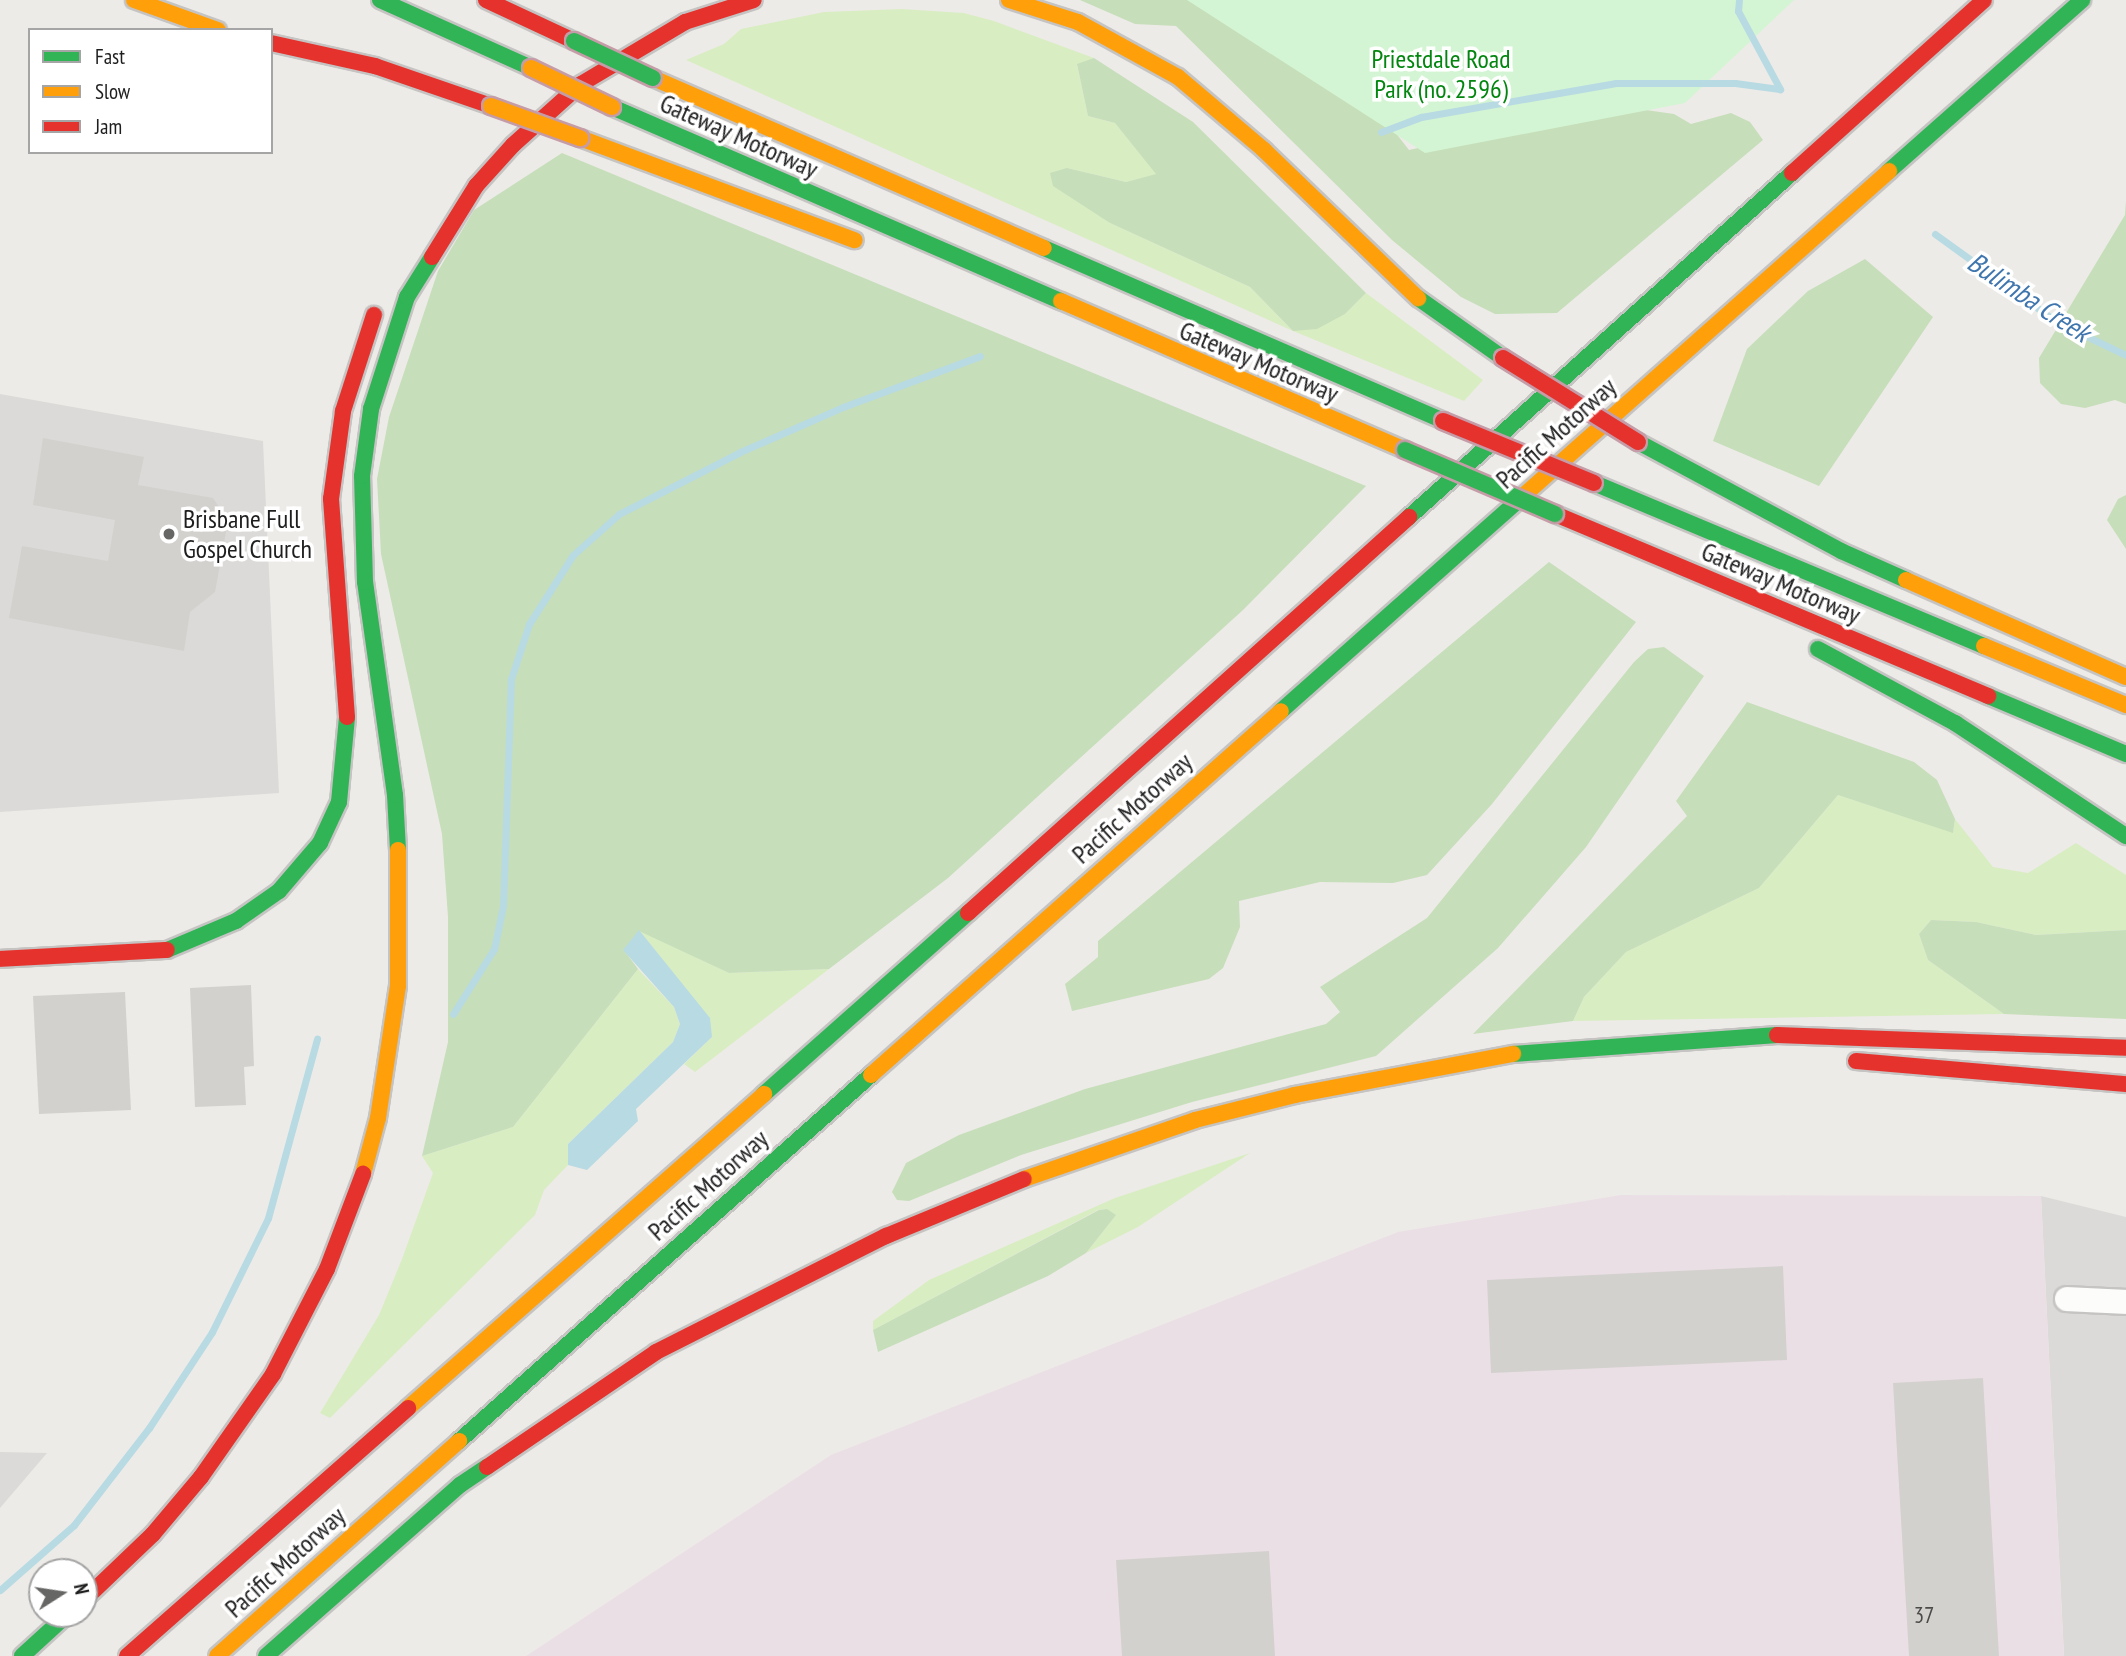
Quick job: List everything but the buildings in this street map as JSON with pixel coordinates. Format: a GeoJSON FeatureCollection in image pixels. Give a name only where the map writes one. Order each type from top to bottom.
{"type":"FeatureCollection","features":[{"type":"Feature","properties":{"kind":"main road"},"geometry":{"type":"LineString","coordinates":[[134,0],[212,28]]}},
{"type":"Feature","properties":{"kind":"main road","name":"Gateway Motorway"},"geometry":{"type":"LineString","coordinates":[[380,0],[612,107],[902,234],[1555,514],[2126,754]]}},
{"type":"Feature","properties":{"kind":"main road","name":"Gateway Motorway"},"geometry":{"type":"LineString","coordinates":[[486,0],[653,78],[1443,421],[2126,705]]}},
{"type":"Feature","properties":{"kind":"main road"},"geometry":{"type":"LineString","coordinates":[[98,1587],[153,1534],[242,1423],[306,1315],[363,1172],[390,1053],[401,923],[394,795],[365,582],[361,519],[364,442],[408,297],[476,186],[521,137],[606,65],[685,22],[754,0]]}},
{"type":"Feature","properties":{"kind":"main road"},"geometry":{"type":"LineString","coordinates":[[1009,0],[1078,22],[1178,77],[1254,141],[1408,290],[1503,358],[1638,442],[1841,551],[2126,677]]}},
{"type":"Feature","properties":{"kind":"main road","name":"Pacific Motorway"},"geometry":{"type":"LineString","coordinates":[[127,1656],[1000,884],[1984,0]]}},
{"type":"Feature","properties":{"kind":"main road","name":"Pacific Motorway"},"geometry":{"type":"LineString","coordinates":[[217,1656],[2082,0]]}},
{"type":"Feature","properties":{"kind":"main road"},"geometry":{"type":"LineString","coordinates":[[273,43],[374,66],[857,240],[902,234]]}},
{"type":"Feature","properties":{"kind":"main road"},"geometry":{"type":"LineString","coordinates":[[442,205],[476,186]]}},
{"type":"Feature","properties":{"kind":"main road"},"geometry":{"type":"LineString","coordinates":[[0,959],[167,950],[236,921],[279,891],[320,843],[339,802],[348,732],[331,544],[332,487],[354,370],[384,293]]}},
{"type":"Feature","properties":{"kind":"main road"},"geometry":{"type":"LineString","coordinates":[[1710,579],[1733,606]]}},
{"type":"Feature","properties":{"kind":"main road"},"geometry":{"type":"LineString","coordinates":[[1800,641],[1955,723],[2126,835]]}},
{"type":"Feature","properties":{"kind":"main road"},"geometry":{"type":"LineString","coordinates":[[266,1656],[460,1485],[656,1352],[886,1236],[1069,1161],[1195,1120],[1401,1072],[1585,1047],[1746,1035],[1836,1034],[2126,1048]]}},
{"type":"Feature","properties":{"kind":"main road"},"geometry":{"type":"LineString","coordinates":[[1585,1047],[1676,1060]]}},
{"type":"Feature","properties":{"kind":"main road"},"geometry":{"type":"LineString","coordinates":[[1838,1060],[2126,1084]]}},
{"type":"Feature","properties":{"kind":"main road"},"geometry":{"type":"LineString","coordinates":[[22,1656],[53,1628]]}},
{"type":"Feature","properties":{"kind":"street"},"geometry":{"type":"LineString","coordinates":[[2067,1299],[2126,1301]]}},
{"type":"Feature","properties":{"kind":"shaded area"},"geometry":{"type":"Polygon","coordinates":[[[0,394],[263,441],[279,793],[0,812],[0,394]]]}},
{"type":"Feature","properties":{"kind":"shaded area"},"geometry":{"type":"Polygon","coordinates":[[[1621,1195],[2041,1196],[2064,1656],[526,1656],[831,1455],[1398,1232],[1621,1195]]]}},
{"type":"Feature","properties":{"kind":"shaded area"},"geometry":{"type":"Polygon","coordinates":[[[2041,1196],[2126,1217],[2126,1656],[2064,1656],[2041,1196]]]}},
{"type":"Feature","properties":{"kind":"shaded area"},"geometry":{"type":"Polygon","coordinates":[[[0,1452],[47,1453],[0,1508],[0,1452]]]}},
{"type":"Feature","properties":{"kind":"green space"},"geometry":{"type":"Polygon","coordinates":[[[1080,0],[1283,0],[1320,36],[1409,150],[1611,105],[1674,114],[1691,124],[1731,113],[1750,122],[1763,140],[1557,313],[1495,314],[1461,297],[1392,240],[1176,26],[1135,24],[1080,0]]]}},
{"type":"Feature","properties":{"kind":"green space","name":"Priestdale Road Park (no. 2596)"},"geometry":{"type":"Polygon","coordinates":[[[1187,0],[1794,0],[1685,103],[1425,153],[1187,0]]]}},
{"type":"Feature","properties":{"kind":"green space"},"geometry":{"type":"Polygon","coordinates":[[[902,9],[964,13],[994,21],[1094,58],[1077,65],[1088,116],[1115,123],[1157,174],[1126,182],[1067,168],[1110,223],[1250,287],[1293,331],[686,60],[724,44],[741,29],[824,12],[902,9]]]}},
{"type":"Feature","properties":{"kind":"green space"},"geometry":{"type":"Polygon","coordinates":[[[1094,58],[1193,122],[1366,293],[1345,314],[1317,329],[1293,331],[1250,287],[1110,223],[1053,186],[1050,173],[1067,168],[1126,182],[1156,174],[1115,123],[1088,116],[1077,64],[1094,58]]]}},
{"type":"Feature","properties":{"kind":"green space"},"geometry":{"type":"Polygon","coordinates":[[[562,153],[1366,486],[1243,610],[948,878],[829,969],[729,973],[639,931],[624,950],[638,969],[513,1127],[422,1156],[448,1042],[448,917],[442,834],[381,554],[377,479],[389,417],[438,271],[474,210],[562,153]]]}},
{"type":"Feature","properties":{"kind":"green space"},"geometry":{"type":"Polygon","coordinates":[[[2126,201],[2126,404],[2115,400],[2085,408],[2061,404],[2040,383],[2039,358],[2125,215],[2126,201]]]}},
{"type":"Feature","properties":{"kind":"green space"},"geometry":{"type":"Polygon","coordinates":[[[1865,259],[1933,317],[1819,486],[1713,441],[1747,349],[1808,291],[1865,259]]]}},
{"type":"Feature","properties":{"kind":"green space"},"geometry":{"type":"Polygon","coordinates":[[[1366,293],[1483,380],[1464,401],[1293,331],[1345,314],[1366,293]]]}},
{"type":"Feature","properties":{"kind":"green space"},"geometry":{"type":"Polygon","coordinates":[[[2126,495],[2126,549],[2107,520],[2118,499],[2126,495]]]}},
{"type":"Feature","properties":{"kind":"green space"},"geometry":{"type":"Polygon","coordinates":[[[1549,562],[1636,622],[1492,804],[1427,875],[1393,883],[1320,882],[1239,901],[1240,927],[1223,968],[1209,979],[1072,1011],[1065,984],[1098,957],[1098,941],[1549,562]]]}},
{"type":"Feature","properties":{"kind":"green space"},"geometry":{"type":"Polygon","coordinates":[[[1664,647],[1704,676],[1586,847],[1498,948],[1376,1056],[1192,1102],[1021,1155],[909,1201],[897,1200],[892,1192],[906,1163],[959,1135],[1085,1089],[1326,1024],[1340,1012],[1320,987],[1427,918],[1634,662],[1648,649],[1664,647]]]}},
{"type":"Feature","properties":{"kind":"green space"},"geometry":{"type":"Polygon","coordinates":[[[1747,702],[1914,762],[1937,780],[1955,819],[1953,833],[1838,795],[1759,888],[1626,952],[1584,997],[1573,1021],[1473,1034],[1687,816],[1676,801],[1747,702]]]}},
{"type":"Feature","properties":{"kind":"green space"},"geometry":{"type":"Polygon","coordinates":[[[1838,795],[1953,832],[1955,819],[1993,867],[2028,873],[2076,843],[2126,875],[2126,930],[2036,935],[1976,922],[1931,920],[1919,934],[1928,960],[2004,1014],[1573,1021],[1584,997],[1626,952],[1759,888],[1838,795]]]}},
{"type":"Feature","properties":{"kind":"green space"},"geometry":{"type":"Polygon","coordinates":[[[1931,920],[1976,922],[2036,935],[2126,930],[2126,1019],[2004,1014],[1928,960],[1919,934],[1931,920]]]}},
{"type":"Feature","properties":{"kind":"green space"},"geometry":{"type":"Polygon","coordinates":[[[639,930],[729,973],[829,969],[695,1072],[684,1064],[712,1037],[639,930]]]}},
{"type":"Feature","properties":{"kind":"green space"},"geometry":{"type":"Polygon","coordinates":[[[638,969],[674,1007],[680,1024],[673,1042],[568,1144],[568,1165],[544,1190],[535,1215],[330,1418],[320,1413],[379,1315],[402,1259],[433,1173],[422,1156],[513,1127],[638,969]]]}},
{"type":"Feature","properties":{"kind":"green space"},"geometry":{"type":"Polygon","coordinates":[[[1250,1153],[1138,1227],[1086,1253],[1115,1216],[1107,1209],[1098,1210],[873,1330],[873,1321],[929,1280],[1115,1198],[1250,1153]]]}},
{"type":"Feature","properties":{"kind":"green space"},"geometry":{"type":"Polygon","coordinates":[[[1107,1209],[1116,1215],[1086,1253],[1048,1276],[878,1352],[873,1330],[1099,1210],[1107,1209]]]}},
{"type":"Feature","properties":{"kind":"water"},"geometry":{"type":"Polygon","coordinates":[[[639,930],[710,1018],[712,1037],[636,1109],[638,1121],[587,1170],[568,1165],[568,1144],[673,1042],[680,1024],[674,1007],[623,950],[639,930]]]}},
{"type":"Feature","properties":{"kind":"waterway","name":"Bulimba Creek"},"geometry":{"type":"LineString","coordinates":[[1739,0],[1738,11],[1780,89]]}},
{"type":"Feature","properties":{"kind":"waterway"},"geometry":{"type":"LineString","coordinates":[[1381,132],[1421,117],[1616,83],[1735,83],[1780,89]]}},
{"type":"Feature","properties":{"kind":"waterway","name":"Bulimba Creek"},"geometry":{"type":"LineString","coordinates":[[1935,234],[2057,322],[2126,355]]}},
{"type":"Feature","properties":{"kind":"waterway"},"geometry":{"type":"LineString","coordinates":[[453,1014],[494,949],[503,906],[511,679],[529,624],[573,555],[619,514],[740,452],[843,407],[980,356]]}},
{"type":"Feature","properties":{"kind":"waterway"},"geometry":{"type":"LineString","coordinates":[[0,1590],[74,1525],[149,1428],[212,1332],[268,1218],[317,1039]]}},
{"type":"Feature","properties":{"kind":"traffic: fast"},"geometry":{"type":"LineString","coordinates":[[380,0],[531,68]]}},
{"type":"Feature","properties":{"kind":"traffic: fast"},"geometry":{"type":"LineString","coordinates":[[1889,171],[2082,0]]}},
{"type":"Feature","properties":{"kind":"traffic: fast"},"geometry":{"type":"LineString","coordinates":[[574,41],[653,78]]}},
{"type":"Feature","properties":{"kind":"traffic: fast"},"geometry":{"type":"LineString","coordinates":[[612,107],[1061,301]]}},
{"type":"Feature","properties":{"kind":"traffic: fast"},"geometry":{"type":"LineString","coordinates":[[1409,517],[1792,173]]}},
{"type":"Feature","properties":{"kind":"traffic: fast"},"geometry":{"type":"LineString","coordinates":[[1044,248],[1443,421]]}},
{"type":"Feature","properties":{"kind":"traffic: fast"},"geometry":{"type":"LineString","coordinates":[[398,850],[395,795],[365,582],[362,476],[371,409],[407,297],[432,257]]}},
{"type":"Feature","properties":{"kind":"traffic: fast"},"geometry":{"type":"LineString","coordinates":[[1418,298],[1503,358]]}},
{"type":"Feature","properties":{"kind":"traffic: fast"},"geometry":{"type":"LineString","coordinates":[[1638,442],[1841,551],[1906,580]]}},
{"type":"Feature","properties":{"kind":"traffic: fast"},"geometry":{"type":"LineString","coordinates":[[1405,450],[1555,514]]}},
{"type":"Feature","properties":{"kind":"traffic: fast"},"geometry":{"type":"LineString","coordinates":[[1594,483],[1984,646]]}},
{"type":"Feature","properties":{"kind":"traffic: fast"},"geometry":{"type":"LineString","coordinates":[[1281,711],[1522,497]]}},
{"type":"Feature","properties":{"kind":"traffic: fast"},"geometry":{"type":"LineString","coordinates":[[1818,649],[1955,723],[2126,836]]}},
{"type":"Feature","properties":{"kind":"traffic: fast"},"geometry":{"type":"LineString","coordinates":[[1988,696],[2126,754]]}},
{"type":"Feature","properties":{"kind":"traffic: fast"},"geometry":{"type":"LineString","coordinates":[[167,950],[236,921],[279,891],[320,843],[339,802],[347,717]]}},
{"type":"Feature","properties":{"kind":"traffic: fast"},"geometry":{"type":"LineString","coordinates":[[764,1094],[968,913]]}},
{"type":"Feature","properties":{"kind":"traffic: fast"},"geometry":{"type":"LineString","coordinates":[[1513,1054],[1777,1035]]}},
{"type":"Feature","properties":{"kind":"traffic: fast"},"geometry":{"type":"LineString","coordinates":[[459,1441],[871,1075]]}},
{"type":"Feature","properties":{"kind":"traffic: fast"},"geometry":{"type":"LineString","coordinates":[[266,1656],[460,1485],[487,1467]]}},
{"type":"Feature","properties":{"kind":"traffic: fast"},"geometry":{"type":"LineString","coordinates":[[22,1656],[53,1628]]}},
{"type":"Feature","properties":{"kind":"traffic: slow"},"geometry":{"type":"LineString","coordinates":[[134,0],[212,28]]}},
{"type":"Feature","properties":{"kind":"traffic: slow"},"geometry":{"type":"LineString","coordinates":[[1009,0],[1078,22],[1178,77],[1264,150],[1418,298]]}},
{"type":"Feature","properties":{"kind":"traffic: slow"},"geometry":{"type":"LineString","coordinates":[[531,68],[612,107]]}},
{"type":"Feature","properties":{"kind":"traffic: slow"},"geometry":{"type":"LineString","coordinates":[[653,78],[1044,248]]}},
{"type":"Feature","properties":{"kind":"traffic: slow"},"geometry":{"type":"LineString","coordinates":[[491,106],[580,138]]}},
{"type":"Feature","properties":{"kind":"traffic: slow"},"geometry":{"type":"LineString","coordinates":[[580,138],[855,240]]}},
{"type":"Feature","properties":{"kind":"traffic: slow"},"geometry":{"type":"LineString","coordinates":[[1522,497],[1889,171]]}},
{"type":"Feature","properties":{"kind":"traffic: slow"},"geometry":{"type":"LineString","coordinates":[[1061,301],[1405,450]]}},
{"type":"Feature","properties":{"kind":"traffic: slow"},"geometry":{"type":"LineString","coordinates":[[1906,580],[2126,677]]}},
{"type":"Feature","properties":{"kind":"traffic: slow"},"geometry":{"type":"LineString","coordinates":[[1984,646],[2126,705]]}},
{"type":"Feature","properties":{"kind":"traffic: slow"},"geometry":{"type":"LineString","coordinates":[[871,1075],[1281,711]]}},
{"type":"Feature","properties":{"kind":"traffic: slow"},"geometry":{"type":"LineString","coordinates":[[363,1174],[378,1118],[398,986],[398,850]]}},
{"type":"Feature","properties":{"kind":"traffic: slow"},"geometry":{"type":"LineString","coordinates":[[1024,1179],[1195,1120],[1295,1095],[1513,1054]]}},
{"type":"Feature","properties":{"kind":"traffic: slow"},"geometry":{"type":"LineString","coordinates":[[408,1408],[764,1094]]}},
{"type":"Feature","properties":{"kind":"traffic: slow"},"geometry":{"type":"LineString","coordinates":[[217,1656],[459,1441]]}},
{"type":"Feature","properties":{"kind":"traffic: jam"},"geometry":{"type":"LineString","coordinates":[[486,0],[574,41]]}},
{"type":"Feature","properties":{"kind":"traffic: jam"},"geometry":{"type":"LineString","coordinates":[[432,257],[476,186],[513,145],[581,84],[685,22],[754,0]]}},
{"type":"Feature","properties":{"kind":"traffic: jam"},"geometry":{"type":"LineString","coordinates":[[1792,173],[1984,0]]}},
{"type":"Feature","properties":{"kind":"traffic: jam"},"geometry":{"type":"LineString","coordinates":[[273,43],[375,66],[491,106]]}},
{"type":"Feature","properties":{"kind":"traffic: jam"},"geometry":{"type":"LineString","coordinates":[[347,717],[331,499],[343,411],[374,315]]}},
{"type":"Feature","properties":{"kind":"traffic: jam"},"geometry":{"type":"LineString","coordinates":[[1503,358],[1638,442]]}},
{"type":"Feature","properties":{"kind":"traffic: jam"},"geometry":{"type":"LineString","coordinates":[[1443,421],[1594,483]]}},
{"type":"Feature","properties":{"kind":"traffic: jam"},"geometry":{"type":"LineString","coordinates":[[1555,514],[1988,696]]}},
{"type":"Feature","properties":{"kind":"traffic: jam"},"geometry":{"type":"LineString","coordinates":[[968,913],[1409,517]]}},
{"type":"Feature","properties":{"kind":"traffic: jam"},"geometry":{"type":"LineString","coordinates":[[0,959],[167,950]]}},
{"type":"Feature","properties":{"kind":"traffic: jam"},"geometry":{"type":"LineString","coordinates":[[1777,1035],[2126,1048]]}},
{"type":"Feature","properties":{"kind":"traffic: jam"},"geometry":{"type":"LineString","coordinates":[[1856,1061],[2126,1084]]}},
{"type":"Feature","properties":{"kind":"traffic: jam"},"geometry":{"type":"LineString","coordinates":[[98,1587],[153,1534],[201,1477],[273,1374],[327,1269],[363,1174]]}},
{"type":"Feature","properties":{"kind":"traffic: jam"},"geometry":{"type":"LineString","coordinates":[[487,1467],[656,1352],[886,1236],[1024,1179]]}},
{"type":"Feature","properties":{"kind":"traffic: jam"},"geometry":{"type":"LineString","coordinates":[[127,1656],[408,1408]]}},
{"type":"Feature","properties":{"kind":"place","name":"Brisbane Full Gospel Church"},"geometry":{"type":"Point","coordinates":[169,534]}}]}
